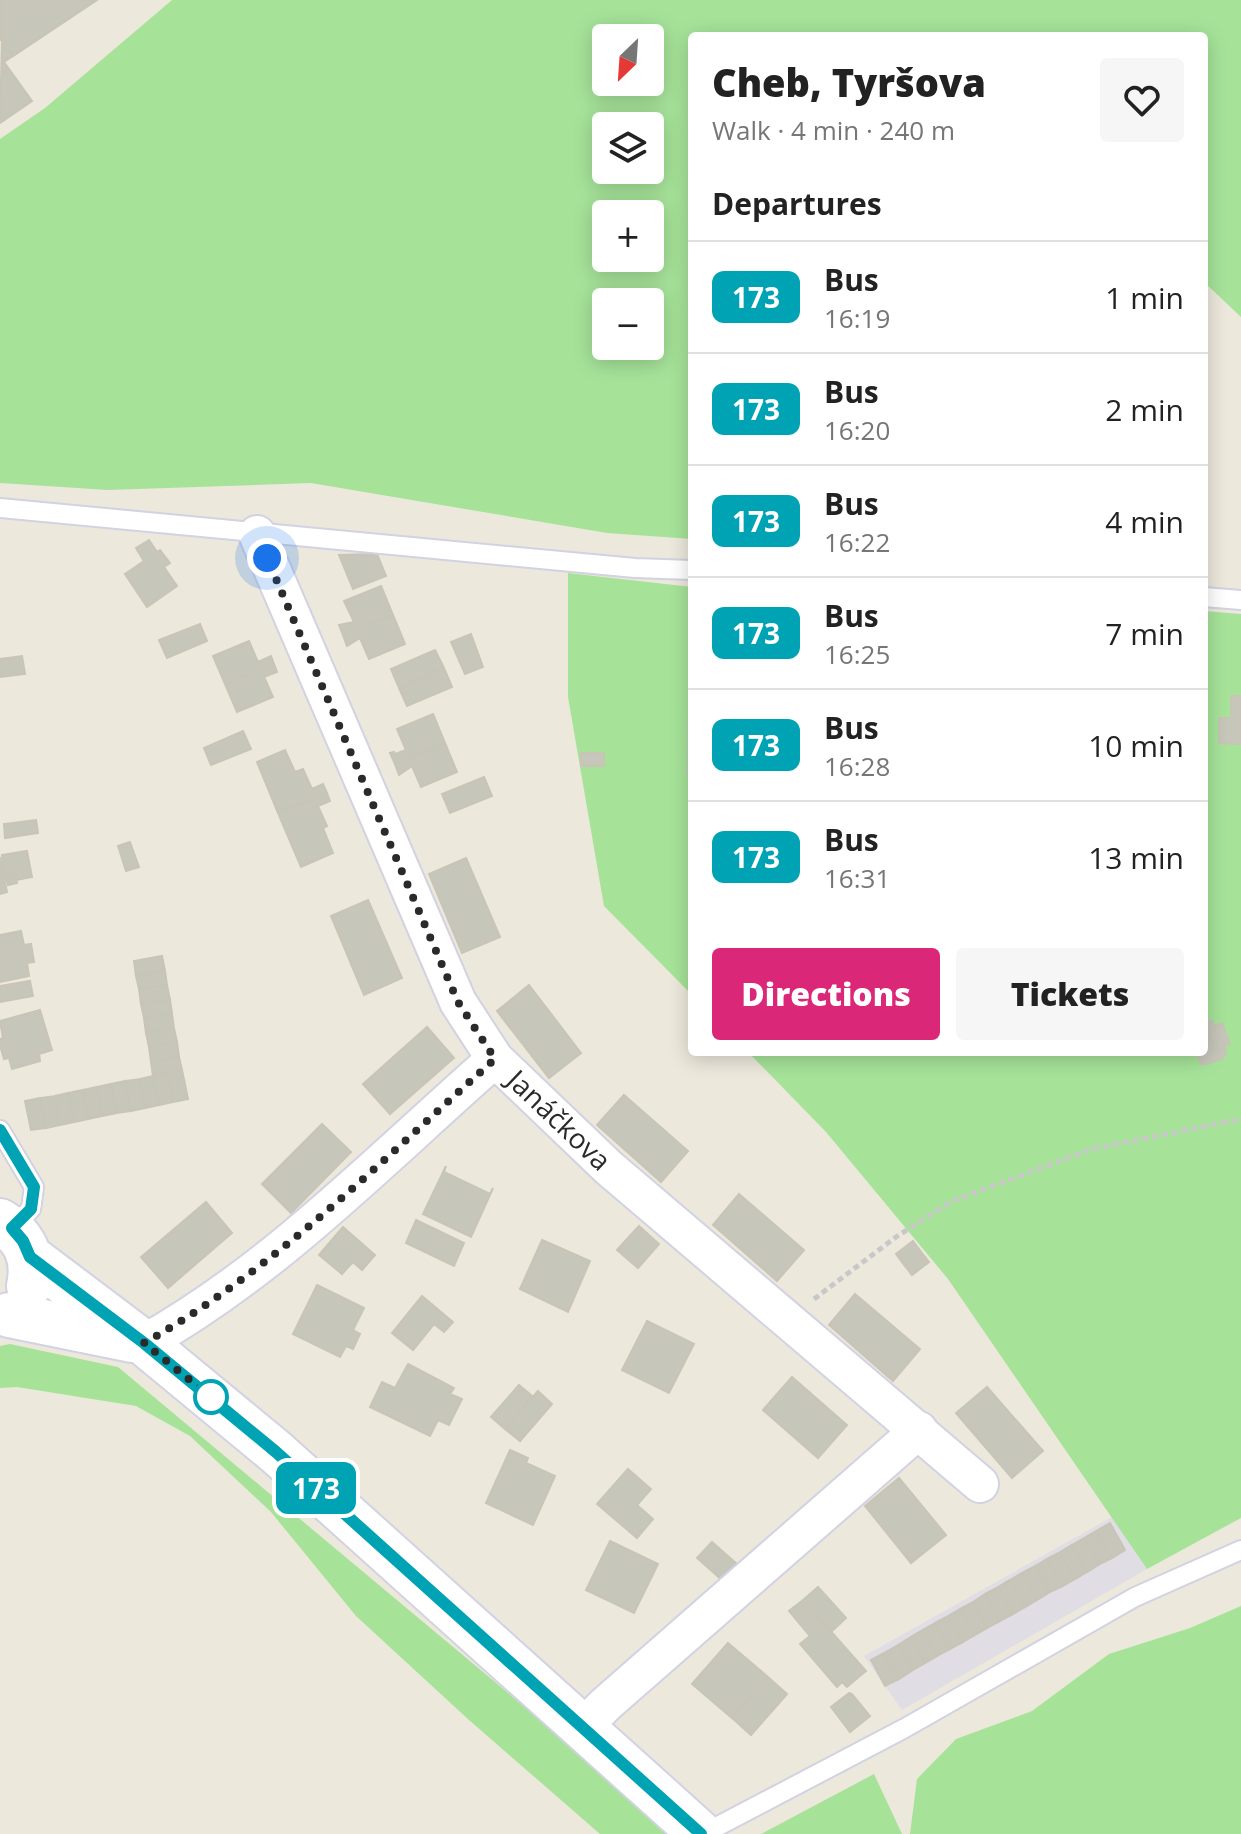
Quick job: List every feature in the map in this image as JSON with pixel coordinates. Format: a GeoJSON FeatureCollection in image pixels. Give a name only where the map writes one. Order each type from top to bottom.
{"type":"FeatureCollection","features":[{"type":"Feature","properties":{"kind":"street","name":"Janáčkova"},"geometry":{"type":"LineString","coordinates":[[257,534],[458,1002],[495,1059],[609,1168],[980,1484]]}},
{"type":"Feature","properties":{"kind":"street"},"geometry":{"type":"LineString","coordinates":[[5,1317],[144,1343],[184,1320],[264,1264],[495,1059]]}},
{"type":"Feature","properties":{"kind":"street"},"geometry":{"type":"LineString","coordinates":[[14,1235],[276,1452],[702,1834]]}},
{"type":"Feature","properties":{"kind":"street"},"geometry":{"type":"LineString","coordinates":[[5,1317],[21,1303],[29,1289],[32,1273],[14,1235]]}},
{"type":"Feature","properties":{"kind":"street"},"geometry":{"type":"LineString","coordinates":[[582,1728],[919,1430]]}},
{"type":"Feature","properties":{"kind":"lane"},"geometry":{"type":"LineString","coordinates":[[0,508],[635,568],[688,570]]}},
{"type":"Feature","properties":{"kind":"lane"},"geometry":{"type":"LineString","coordinates":[[1208,597],[1241,600]]}},
{"type":"Feature","properties":{"kind":"lane"},"geometry":{"type":"LineString","coordinates":[[0,1130],[34,1187],[31,1209],[14,1235]]}},
{"type":"Feature","properties":{"kind":"lane"},"geometry":{"type":"LineString","coordinates":[[702,1834],[905,1728],[1135,1597],[1241,1550]]}},
{"type":"Feature","properties":{"kind":"path"},"geometry":{"type":"LineString","coordinates":[[785,1320],[896,1237],[952,1201],[1092,1149],[1241,1119]]}},
{"type":"Feature","properties":{"kind":"shaded area"},"geometry":{"type":"Polygon","coordinates":[[[1112,1517],[1147,1569],[902,1710],[864,1656],[1112,1517]]]}},
{"type":"Feature","properties":{"kind":"green space"},"geometry":{"type":"Polygon","coordinates":[[[172,0],[1241,0],[1241,317],[1208,286],[1208,32],[688,32],[688,539],[607,533],[311,483],[108,490],[0,483],[0,139],[45,108],[172,0]]]}},
{"type":"Feature","properties":{"kind":"green space"},"geometry":{"type":"Polygon","coordinates":[[[568,573],[688,587],[688,991],[604,906],[568,697],[568,573]]]}},
{"type":"Feature","properties":{"kind":"green space"},"geometry":{"type":"Polygon","coordinates":[[[1208,611],[1241,614],[1241,1518],[1147,1569],[948,1279],[826,1132],[752,1056],[1208,1056],[1208,611]]]}},
{"type":"Feature","properties":{"kind":"green space"},"geometry":{"type":"Polygon","coordinates":[[[10,1344],[118,1367],[677,1834],[600,1834],[356,1616],[271,1512],[190,1436],[136,1406],[17,1387],[0,1388],[0,1346],[10,1344]]]}},
{"type":"Feature","properties":{"kind":"green space"},"geometry":{"type":"Polygon","coordinates":[[[1241,1606],[1241,1834],[910,1834],[917,1779],[956,1739],[1032,1711],[1109,1654],[1190,1628],[1241,1606]]]}},
{"type":"Feature","properties":{"kind":"green space"},"geometry":{"type":"Polygon","coordinates":[[[874,1774],[902,1834],[761,1834],[874,1774]]]}},
{"type":"Feature","properties":{"kind":"building"},"geometry":{"type":"Polygon","coordinates":[[[1,0],[97,0],[13,56],[0,40],[1,0]]]}},
{"type":"Feature","properties":{"kind":"building"},"geometry":{"type":"Polygon","coordinates":[[[2,39],[13,56],[4,62],[32,101],[0,123],[2,39]]]}},
{"type":"Feature","properties":{"kind":"building"},"geometry":{"type":"Polygon","coordinates":[[[149,540],[170,563],[164,567],[177,586],[147,607],[125,574],[144,561],[136,548],[149,540]]]}},
{"type":"Feature","properties":{"kind":"building"},"geometry":{"type":"Polygon","coordinates":[[[377,554],[386,576],[353,589],[339,555],[377,554]]]}},
{"type":"Feature","properties":{"kind":"building"},"geometry":{"type":"Polygon","coordinates":[[[381,586],[393,615],[343,635],[339,625],[354,622],[344,601],[381,586]]]}},
{"type":"Feature","properties":{"kind":"building"},"geometry":{"type":"Polygon","coordinates":[[[393,615],[405,644],[369,659],[360,638],[347,646],[343,635],[393,615]]]}},
{"type":"Feature","properties":{"kind":"building"},"geometry":{"type":"Polygon","coordinates":[[[200,624],[207,641],[167,658],[159,640],[200,624]]]}},
{"type":"Feature","properties":{"kind":"building"},"geometry":{"type":"Polygon","coordinates":[[[471,634],[483,667],[465,674],[451,642],[471,634]]]}},
{"type":"Feature","properties":{"kind":"building"},"geometry":{"type":"Polygon","coordinates":[[[249,641],[258,662],[271,656],[274,664],[225,684],[213,656],[249,641]]]}},
{"type":"Feature","properties":{"kind":"building"},"geometry":{"type":"Polygon","coordinates":[[[435,650],[444,668],[399,688],[391,669],[435,650]]]}},
{"type":"Feature","properties":{"kind":"building"},"geometry":{"type":"Polygon","coordinates":[[[22,656],[25,674],[0,677],[0,659],[22,656]]]}},
{"type":"Feature","properties":{"kind":"building"},"geometry":{"type":"Polygon","coordinates":[[[274,664],[277,672],[264,677],[273,697],[237,712],[225,684],[274,664]]]}},
{"type":"Feature","properties":{"kind":"building"},"geometry":{"type":"Polygon","coordinates":[[[444,668],[452,687],[407,706],[399,688],[444,668]]]}},
{"type":"Feature","properties":{"kind":"building"},"geometry":{"type":"Polygon","coordinates":[[[1231,696],[1241,696],[1241,744],[1219,743],[1219,718],[1231,718],[1231,696]]]}},
{"type":"Feature","properties":{"kind":"building"},"geometry":{"type":"Polygon","coordinates":[[[433,714],[445,743],[395,764],[390,753],[406,750],[397,729],[433,714]]]}},
{"type":"Feature","properties":{"kind":"building"},"geometry":{"type":"Polygon","coordinates":[[[243,731],[251,749],[211,765],[204,748],[243,731]]]}},
{"type":"Feature","properties":{"kind":"building"},"geometry":{"type":"Polygon","coordinates":[[[445,743],[457,772],[421,787],[412,766],[399,775],[395,764],[445,743]]]}},
{"type":"Feature","properties":{"kind":"building"},"geometry":{"type":"Polygon","coordinates":[[[285,750],[295,772],[303,769],[312,789],[323,784],[327,793],[278,813],[257,762],[285,750]]]}},
{"type":"Feature","properties":{"kind":"building"},"geometry":{"type":"Polygon","coordinates":[[[581,753],[604,753],[604,766],[581,766],[581,753]]]}},
{"type":"Feature","properties":{"kind":"building"},"geometry":{"type":"Polygon","coordinates":[[[484,777],[492,796],[450,813],[442,794],[484,777]]]}},
{"type":"Feature","properties":{"kind":"building"},"geometry":{"type":"Polygon","coordinates":[[[327,793],[330,801],[318,806],[327,826],[323,828],[333,853],[301,867],[278,813],[327,793]]]}},
{"type":"Feature","properties":{"kind":"building"},"geometry":{"type":"Polygon","coordinates":[[[36,820],[38,833],[5,838],[4,824],[36,820]]]}},
{"type":"Feature","properties":{"kind":"building"},"geometry":{"type":"Polygon","coordinates":[[[130,842],[139,867],[126,871],[118,846],[130,842]]]}},
{"type":"Feature","properties":{"kind":"building"},"geometry":{"type":"Polygon","coordinates":[[[27,851],[32,877],[16,880],[15,872],[5,873],[2,855],[27,851]]]}},
{"type":"Feature","properties":{"kind":"building"},"geometry":{"type":"Polygon","coordinates":[[[0,857],[7,892],[0,894],[0,857]]]}},
{"type":"Feature","properties":{"kind":"building"},"geometry":{"type":"Polygon","coordinates":[[[466,858],[500,937],[462,953],[429,874],[466,858]]]}},
{"type":"Feature","properties":{"kind":"building"},"geometry":{"type":"Polygon","coordinates":[[[15,872],[17,883],[8,885],[5,873],[15,872]]]}},
{"type":"Feature","properties":{"kind":"building"},"geometry":{"type":"Polygon","coordinates":[[[368,900],[402,978],[364,995],[331,916],[368,900]]]}},
{"type":"Feature","properties":{"kind":"building"},"geometry":{"type":"Polygon","coordinates":[[[21,931],[24,945],[31,944],[34,962],[27,963],[29,976],[0,982],[0,935],[21,931]]]}},
{"type":"Feature","properties":{"kind":"building"},"geometry":{"type":"Polygon","coordinates":[[[162,956],[165,971],[136,976],[134,961],[162,956]]]}},
{"type":"Feature","properties":{"kind":"building"},"geometry":{"type":"Polygon","coordinates":[[[165,971],[167,985],[139,989],[136,976],[165,971]]]}},
{"type":"Feature","properties":{"kind":"building"},"geometry":{"type":"Polygon","coordinates":[[[30,981],[33,996],[0,1002],[0,986],[30,981]]]}},
{"type":"Feature","properties":{"kind":"building"},"geometry":{"type":"Polygon","coordinates":[[[167,985],[170,1000],[141,1004],[139,989],[167,985]]]}},
{"type":"Feature","properties":{"kind":"building"},"geometry":{"type":"Polygon","coordinates":[[[529,985],[581,1053],[549,1078],[497,1011],[529,985]]]}},
{"type":"Feature","properties":{"kind":"building"},"geometry":{"type":"Polygon","coordinates":[[[170,1000],[172,1014],[144,1018],[141,1004],[170,1000]]]}},
{"type":"Feature","properties":{"kind":"building"},"geometry":{"type":"Polygon","coordinates":[[[40,1010],[52,1050],[39,1054],[40,1061],[12,1069],[9,1058],[4,1059],[0,1045],[3,1038],[0,1021],[40,1010]]]}},
{"type":"Feature","properties":{"kind":"building"},"geometry":{"type":"Polygon","coordinates":[[[172,1014],[174,1028],[146,1033],[144,1018],[172,1014]]]}},
{"type":"Feature","properties":{"kind":"building"},"geometry":{"type":"Polygon","coordinates":[[[1212,1020],[1214,1026],[1222,1023],[1230,1044],[1224,1046],[1226,1054],[1222,1059],[1201,1064],[1198,1056],[1208,1056],[1208,1022],[1212,1020]]]}},
{"type":"Feature","properties":{"kind":"building"},"geometry":{"type":"Polygon","coordinates":[[[427,1027],[454,1058],[390,1114],[363,1084],[427,1027]]]}},
{"type":"Feature","properties":{"kind":"building"},"geometry":{"type":"Polygon","coordinates":[[[174,1028],[177,1042],[149,1047],[146,1033],[174,1028]]]}},
{"type":"Feature","properties":{"kind":"building"},"geometry":{"type":"Polygon","coordinates":[[[177,1042],[179,1057],[151,1062],[149,1047],[177,1042]]]}},
{"type":"Feature","properties":{"kind":"building"},"geometry":{"type":"Polygon","coordinates":[[[179,1057],[182,1070],[153,1076],[151,1062],[179,1057]]]}},
{"type":"Feature","properties":{"kind":"building"},"geometry":{"type":"Polygon","coordinates":[[[182,1070],[188,1099],[173,1102],[167,1073],[182,1070]]]}},
{"type":"Feature","properties":{"kind":"building"},"geometry":{"type":"Polygon","coordinates":[[[167,1073],[173,1102],[159,1105],[153,1076],[167,1073]]]}},
{"type":"Feature","properties":{"kind":"building"},"geometry":{"type":"Polygon","coordinates":[[[153,1076],[159,1105],[145,1108],[140,1079],[153,1076]]]}},
{"type":"Feature","properties":{"kind":"building"},"geometry":{"type":"Polygon","coordinates":[[[140,1079],[145,1108],[131,1111],[125,1081],[140,1079]]]}},
{"type":"Feature","properties":{"kind":"building"},"geometry":{"type":"Polygon","coordinates":[[[125,1081],[131,1111],[117,1113],[111,1084],[125,1081]]]}},
{"type":"Feature","properties":{"kind":"building"},"geometry":{"type":"Polygon","coordinates":[[[111,1084],[117,1113],[102,1116],[97,1087],[111,1084]]]}},
{"type":"Feature","properties":{"kind":"building"},"geometry":{"type":"Polygon","coordinates":[[[97,1087],[102,1116],[88,1119],[83,1090],[97,1087]]]}},
{"type":"Feature","properties":{"kind":"building"},"geometry":{"type":"Polygon","coordinates":[[[83,1090],[88,1119],[74,1122],[68,1093],[83,1090]]]}},
{"type":"Feature","properties":{"kind":"building"},"geometry":{"type":"Polygon","coordinates":[[[68,1093],[74,1122],[60,1125],[55,1096],[68,1093]]]}},
{"type":"Feature","properties":{"kind":"building"},"geometry":{"type":"Polygon","coordinates":[[[624,1095],[688,1151],[661,1182],[597,1125],[624,1095]]]}},
{"type":"Feature","properties":{"kind":"building"},"geometry":{"type":"Polygon","coordinates":[[[55,1096],[60,1125],[46,1128],[40,1098],[55,1096]]]}},
{"type":"Feature","properties":{"kind":"building"},"geometry":{"type":"Polygon","coordinates":[[[40,1098],[46,1128],[31,1130],[25,1101],[40,1098]]]}},
{"type":"Feature","properties":{"kind":"building"},"geometry":{"type":"Polygon","coordinates":[[[322,1124],[351,1152],[291,1213],[262,1184],[322,1124]]]}},
{"type":"Feature","properties":{"kind":"building"},"geometry":{"type":"Polygon","coordinates":[[[446,1166],[444,1172],[490,1194],[493,1188],[471,1237],[423,1214],[446,1166]]]}},
{"type":"Feature","properties":{"kind":"building"},"geometry":{"type":"Polygon","coordinates":[[[739,1194],[804,1250],[777,1281],[713,1225],[739,1194]]]}},
{"type":"Feature","properties":{"kind":"building"},"geometry":{"type":"Polygon","coordinates":[[[206,1202],[232,1233],[168,1288],[141,1257],[206,1202]]]}},
{"type":"Feature","properties":{"kind":"building"},"geometry":{"type":"Polygon","coordinates":[[[416,1220],[464,1243],[454,1266],[406,1243],[416,1220]]]}},
{"type":"Feature","properties":{"kind":"building"},"geometry":{"type":"Polygon","coordinates":[[[639,1226],[659,1244],[638,1268],[617,1250],[639,1226]]]}},
{"type":"Feature","properties":{"kind":"building"},"geometry":{"type":"Polygon","coordinates":[[[343,1227],[375,1255],[362,1270],[353,1262],[342,1274],[319,1255],[343,1227]]]}},
{"type":"Feature","properties":{"kind":"building"},"geometry":{"type":"Polygon","coordinates":[[[542,1240],[590,1261],[568,1312],[520,1289],[542,1240]]]}},
{"type":"Feature","properties":{"kind":"building"},"geometry":{"type":"Polygon","coordinates":[[[913,1241],[922,1253],[905,1266],[896,1254],[913,1241]]]}},
{"type":"Feature","properties":{"kind":"building"},"geometry":{"type":"Polygon","coordinates":[[[922,1253],[929,1262],[912,1275],[905,1266],[922,1253]]]}},
{"type":"Feature","properties":{"kind":"building"},"geometry":{"type":"Polygon","coordinates":[[[317,1285],[364,1308],[353,1330],[360,1334],[353,1349],[346,1346],[340,1357],[293,1334],[317,1285]]]}},
{"type":"Feature","properties":{"kind":"building"},"geometry":{"type":"Polygon","coordinates":[[[855,1294],[920,1349],[893,1381],[829,1325],[855,1294]]]}},
{"type":"Feature","properties":{"kind":"building"},"geometry":{"type":"Polygon","coordinates":[[[422,1296],[453,1322],[444,1332],[434,1324],[413,1350],[392,1333],[422,1296]]]}},
{"type":"Feature","properties":{"kind":"building"},"geometry":{"type":"Polygon","coordinates":[[[647,1321],[694,1344],[669,1393],[622,1370],[647,1321]]]}},
{"type":"Feature","properties":{"kind":"building"},"geometry":{"type":"Polygon","coordinates":[[[408,1364],[454,1388],[450,1394],[462,1399],[449,1425],[438,1420],[430,1436],[370,1407],[382,1382],[395,1388],[408,1364]]]}},
{"type":"Feature","properties":{"kind":"building"},"geometry":{"type":"Polygon","coordinates":[[[792,1377],[847,1425],[818,1458],[763,1410],[792,1377]]]}},
{"type":"Feature","properties":{"kind":"building"},"geometry":{"type":"Polygon","coordinates":[[[519,1385],[532,1396],[505,1429],[491,1417],[519,1385]]]}},
{"type":"Feature","properties":{"kind":"building"},"geometry":{"type":"Polygon","coordinates":[[[987,1387],[1043,1451],[1012,1478],[956,1413],[987,1387]]]}},
{"type":"Feature","properties":{"kind":"building"},"geometry":{"type":"Polygon","coordinates":[[[538,1391],[552,1404],[520,1441],[505,1429],[538,1391]]]}},
{"type":"Feature","properties":{"kind":"building"},"geometry":{"type":"Polygon","coordinates":[[[510,1450],[528,1458],[526,1463],[555,1476],[533,1525],[486,1503],[510,1450]]]}},
{"type":"Feature","properties":{"kind":"building"},"geometry":{"type":"Polygon","coordinates":[[[628,1469],[651,1489],[637,1505],[653,1519],[637,1538],[597,1504],[628,1469]]]}},
{"type":"Feature","properties":{"kind":"building"},"geometry":{"type":"Polygon","coordinates":[[[899,1478],[946,1535],[911,1563],[865,1506],[899,1478]]]}},
{"type":"Feature","properties":{"kind":"building"},"geometry":{"type":"Polygon","coordinates":[[[1110,1523],[1125,1550],[1112,1558],[1096,1531],[1110,1523]]]}},
{"type":"Feature","properties":{"kind":"building"},"geometry":{"type":"Polygon","coordinates":[[[1096,1531],[1112,1558],[1100,1564],[1084,1538],[1096,1531]]]}},
{"type":"Feature","properties":{"kind":"building"},"geometry":{"type":"Polygon","coordinates":[[[1084,1538],[1100,1564],[1087,1572],[1072,1545],[1084,1538]]]}},
{"type":"Feature","properties":{"kind":"building"},"geometry":{"type":"Polygon","coordinates":[[[610,1541],[658,1564],[634,1613],[586,1590],[610,1541]]]}},
{"type":"Feature","properties":{"kind":"building"},"geometry":{"type":"Polygon","coordinates":[[[712,1542],[737,1564],[722,1580],[697,1558],[712,1542]]]}},
{"type":"Feature","properties":{"kind":"building"},"geometry":{"type":"Polygon","coordinates":[[[1072,1545],[1087,1572],[1075,1579],[1060,1552],[1072,1545]]]}},
{"type":"Feature","properties":{"kind":"building"},"geometry":{"type":"Polygon","coordinates":[[[1060,1552],[1075,1579],[1063,1586],[1047,1559],[1060,1552]]]}},
{"type":"Feature","properties":{"kind":"building"},"geometry":{"type":"Polygon","coordinates":[[[1047,1559],[1063,1586],[1050,1592],[1035,1566],[1047,1559]]]}},
{"type":"Feature","properties":{"kind":"building"},"geometry":{"type":"Polygon","coordinates":[[[1035,1566],[1050,1592],[1037,1600],[1022,1573],[1035,1566]]]}},
{"type":"Feature","properties":{"kind":"building"},"geometry":{"type":"Polygon","coordinates":[[[1022,1573],[1037,1600],[1025,1607],[1010,1580],[1022,1573]]]}},
{"type":"Feature","properties":{"kind":"building"},"geometry":{"type":"Polygon","coordinates":[[[1010,1580],[1025,1607],[1013,1614],[998,1587],[1010,1580]]]}},
{"type":"Feature","properties":{"kind":"building"},"geometry":{"type":"Polygon","coordinates":[[[818,1587],[846,1618],[831,1632],[803,1600],[818,1587]]]}},
{"type":"Feature","properties":{"kind":"building"},"geometry":{"type":"Polygon","coordinates":[[[998,1587],[1013,1614],[1000,1621],[985,1594],[998,1587]]]}},
{"type":"Feature","properties":{"kind":"building"},"geometry":{"type":"Polygon","coordinates":[[[985,1594],[1000,1621],[987,1628],[973,1602],[985,1594]]]}},
{"type":"Feature","properties":{"kind":"building"},"geometry":{"type":"Polygon","coordinates":[[[803,1600],[866,1671],[847,1687],[842,1682],[837,1687],[800,1644],[810,1636],[789,1611],[803,1600]]]}},
{"type":"Feature","properties":{"kind":"building"},"geometry":{"type":"Polygon","coordinates":[[[973,1602],[987,1628],[975,1635],[960,1609],[973,1602]]]}},
{"type":"Feature","properties":{"kind":"building"},"geometry":{"type":"Polygon","coordinates":[[[960,1609],[975,1635],[963,1642],[948,1616],[960,1609]]]}},
{"type":"Feature","properties":{"kind":"building"},"geometry":{"type":"Polygon","coordinates":[[[948,1616],[963,1642],[950,1649],[935,1623],[948,1616]]]}},
{"type":"Feature","properties":{"kind":"building"},"geometry":{"type":"Polygon","coordinates":[[[935,1623],[950,1649],[937,1656],[923,1630],[935,1623]]]}},
{"type":"Feature","properties":{"kind":"building"},"geometry":{"type":"Polygon","coordinates":[[[923,1630],[937,1656],[925,1663],[911,1637],[923,1630]]]}},
{"type":"Feature","properties":{"kind":"building"},"geometry":{"type":"Polygon","coordinates":[[[911,1637],[925,1663],[913,1670],[898,1645],[911,1637]]]}},
{"type":"Feature","properties":{"kind":"building"},"geometry":{"type":"Polygon","coordinates":[[[728,1643],[768,1677],[732,1718],[692,1684],[728,1643]]]}},
{"type":"Feature","properties":{"kind":"building"},"geometry":{"type":"Polygon","coordinates":[[[898,1645],[913,1670],[899,1679],[884,1653],[898,1645]]]}},
{"type":"Feature","properties":{"kind":"building"},"geometry":{"type":"Polygon","coordinates":[[[884,1653],[899,1679],[885,1686],[871,1660],[884,1653]]]}},
{"type":"Feature","properties":{"kind":"building"},"geometry":{"type":"Polygon","coordinates":[[[768,1677],[787,1694],[751,1735],[732,1718],[768,1677]]]}},
{"type":"Feature","properties":{"kind":"building"},"geometry":{"type":"Polygon","coordinates":[[[849,1693],[870,1716],[850,1732],[831,1707],[849,1693]]]}},
{"type":"Feature","properties":{"kind":"bus line","name":"173"},"geometry":{"type":"LineString","coordinates":[[0,1130],[34,1187],[31,1209],[12,1228],[23,1241],[30,1257],[144,1343],[276,1452],[701,1834]]}},
{"type":"Feature","properties":{"kind":"route"},"geometry":{"type":"LineString","coordinates":[[211,1397],[144,1343],[184,1320],[253,1272],[495,1059],[458,1002],[267,558]]}}]}
